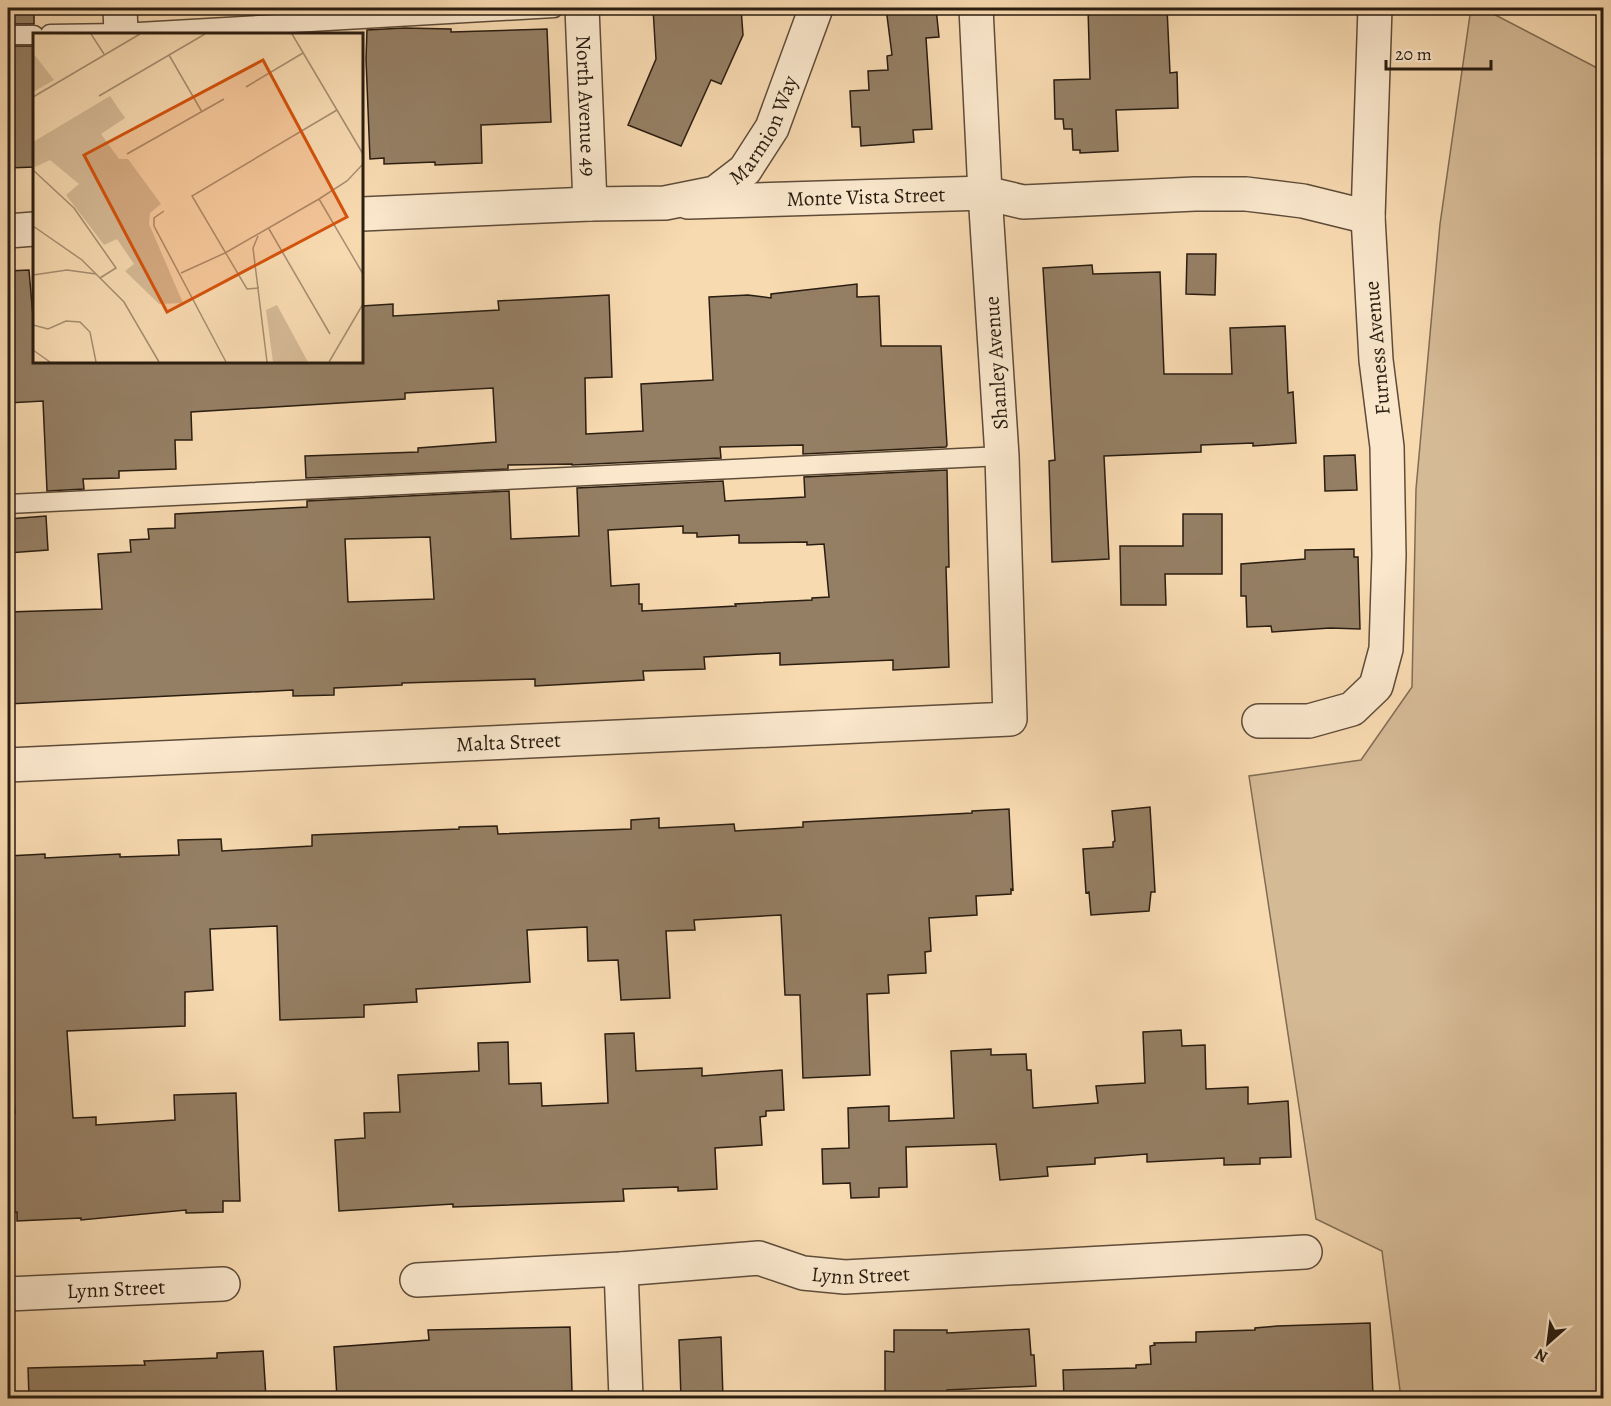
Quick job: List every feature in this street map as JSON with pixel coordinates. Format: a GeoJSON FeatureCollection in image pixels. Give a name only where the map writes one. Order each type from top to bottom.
{"type":"FeatureCollection","features":[{"type":"Feature","properties":{"kind":"street","name":"North Avenue 49"},"geometry":{"type":"LineString","coordinates":[[582,8],[590,204]]}},
{"type":"Feature","properties":{"kind":"street","name":"Marmion Way"},"geometry":{"type":"LineString","coordinates":[[665,203],[715,193],[745,170],[772,128],[816,8]]}},
{"type":"Feature","properties":{"kind":"street","name":"Shanley Avenue"},"geometry":{"type":"LineString","coordinates":[[976,8],[1002,456],[1010,719]]}},
{"type":"Feature","properties":{"kind":"street","name":"Furness Avenue"},"geometry":{"type":"LineString","coordinates":[[1259,721],[1309,721],[1352,709],[1376,686],[1386,649],[1389,534],[1387,447],[1376,360],[1368,217],[1375,8]]}},
{"type":"Feature","properties":{"kind":"street","name":"Monte Vista Street"},"geometry":{"type":"LineString","coordinates":[[363,214],[590,204],[985,193],[1023,202],[1195,194],[1246,194],[1303,201],[1368,217]]}},
{"type":"Feature","properties":{"kind":"street"},"geometry":{"type":"LineString","coordinates":[[8,231],[33,229]]}},
{"type":"Feature","properties":{"kind":"street","name":"Malta Street"},"geometry":{"type":"LineString","coordinates":[[8,765],[1010,719]]}},
{"type":"Feature","properties":{"kind":"street","name":"Lynn Street"},"geometry":{"type":"LineString","coordinates":[[417,1280],[621,1269],[759,1258],[803,1273],[845,1277],[1305,1252]]}},
{"type":"Feature","properties":{"kind":"street"},"geometry":{"type":"LineString","coordinates":[[621,1269],[626,1398]]}},
{"type":"Feature","properties":{"kind":"street","name":"Lynn Street"},"geometry":{"type":"LineString","coordinates":[[8,1293],[223,1284]]}},
{"type":"Feature","properties":{"kind":"lane"},"geometry":{"type":"LineString","coordinates":[[58,33],[121,25],[354,13],[554,8]]}},
{"type":"Feature","properties":{"kind":"lane"},"geometry":{"type":"LineString","coordinates":[[8,35],[33,35]]}},
{"type":"Feature","properties":{"kind":"lane"},"geometry":{"type":"LineString","coordinates":[[8,504],[1002,456]]}},
{"type":"Feature","properties":{"kind":"shaded area"},"geometry":{"type":"Polygon","coordinates":[[[1471,8],[1482,8],[1603,71],[1603,1398],[1401,1398],[1382,1251],[1316,1219],[1249,776],[1361,760],[1412,687],[1416,489],[1440,224],[1471,8]]]}},
{"type":"Feature","properties":{"kind":"building"},"geometry":{"type":"Polygon","coordinates":[[[8,8],[34,8],[34,24],[8,24],[8,8]]]}},
{"type":"Feature","properties":{"kind":"building"},"geometry":{"type":"Polygon","coordinates":[[[653,8],[741,8],[743,35],[721,84],[711,80],[681,146],[628,125],[656,59],[653,8]]]}},
{"type":"Feature","properties":{"kind":"building"},"geometry":{"type":"Polygon","coordinates":[[[886,8],[936,8],[939,37],[926,38],[932,129],[913,130],[914,142],[861,146],[860,127],[852,127],[850,91],[869,90],[868,71],[888,70],[887,56],[892,55],[886,8]]]}},
{"type":"Feature","properties":{"kind":"building"},"geometry":{"type":"Polygon","coordinates":[[[1088,8],[1167,8],[1170,73],[1177,72],[1178,108],[1116,110],[1118,151],[1080,153],[1080,150],[1073,150],[1072,129],[1064,129],[1063,119],[1055,119],[1054,80],[1090,79],[1088,8]]]}},
{"type":"Feature","properties":{"kind":"building"},"geometry":{"type":"Polygon","coordinates":[[[451,29],[451,32],[547,29],[551,122],[481,125],[482,163],[384,164],[384,158],[370,159],[367,30],[451,29]]]}},
{"type":"Feature","properties":{"kind":"building"},"geometry":{"type":"Polygon","coordinates":[[[8,46],[33,46],[33,167],[8,168],[8,46]]]}},
{"type":"Feature","properties":{"kind":"building"},"geometry":{"type":"Polygon","coordinates":[[[1187,254],[1216,254],[1215,295],[1186,294],[1187,254]]]}},
{"type":"Feature","properties":{"kind":"building"},"geometry":{"type":"Polygon","coordinates":[[[1092,265],[1093,274],[1160,272],[1164,374],[1232,374],[1230,328],[1285,326],[1288,393],[1293,392],[1296,443],[1253,446],[1253,443],[1201,445],[1201,452],[1104,456],[1109,559],[1052,562],[1049,461],[1055,460],[1043,268],[1092,265]]]}},
{"type":"Feature","properties":{"kind":"building"},"geometry":{"type":"Polygon","coordinates":[[[29,270],[33,317],[33,363],[363,363],[363,306],[393,304],[393,316],[499,310],[498,301],[609,295],[612,377],[585,378],[586,434],[643,431],[641,384],[713,380],[709,297],[748,295],[771,298],[771,294],[857,284],[857,297],[879,296],[881,346],[941,346],[947,445],[946,447],[803,454],[803,445],[720,447],[721,458],[572,465],[508,465],[508,469],[306,478],[305,456],[418,452],[418,448],[496,442],[493,388],[405,393],[405,399],[191,412],[192,440],[175,440],[176,469],[119,471],[119,478],[83,479],[84,489],[47,491],[43,401],[8,403],[8,271],[29,270]]]}},
{"type":"Feature","properties":{"kind":"building"},"geometry":{"type":"Polygon","coordinates":[[[1355,455],[1357,490],[1325,491],[1324,456],[1355,455]]]}},
{"type":"Feature","properties":{"kind":"building"},"geometry":{"type":"Polygon","coordinates":[[[947,470],[949,567],[946,567],[949,667],[893,670],[893,660],[780,665],[780,653],[704,657],[705,669],[643,671],[644,680],[535,686],[535,679],[402,683],[402,685],[334,688],[334,695],[293,696],[293,690],[8,704],[8,612],[102,609],[98,554],[131,552],[130,540],[149,539],[148,529],[175,528],[175,514],[307,507],[307,501],[509,491],[511,539],[579,536],[577,488],[723,481],[725,501],[805,497],[804,477],[947,470]],[[683,526],[608,530],[611,586],[639,584],[639,604],[642,604],[642,611],[736,606],[735,604],[829,597],[824,544],[739,543],[739,535],[697,537],[697,533],[683,533],[683,526]],[[430,537],[345,539],[348,602],[434,599],[430,537]]]}},
{"type":"Feature","properties":{"kind":"building"},"geometry":{"type":"Polygon","coordinates":[[[1183,514],[1222,514],[1222,574],[1165,574],[1166,605],[1121,605],[1120,546],[1183,546],[1183,514]]]}},
{"type":"Feature","properties":{"kind":"building"},"geometry":{"type":"Polygon","coordinates":[[[46,516],[48,550],[8,553],[8,519],[46,516]]]}},
{"type":"Feature","properties":{"kind":"building"},"geometry":{"type":"Polygon","coordinates":[[[1354,549],[1354,557],[1358,557],[1360,629],[1330,628],[1272,632],[1271,626],[1247,627],[1246,596],[1241,596],[1241,564],[1305,559],[1305,550],[1354,549]]]}},
{"type":"Feature","properties":{"kind":"building"},"geometry":{"type":"Polygon","coordinates":[[[1150,807],[1155,892],[1151,892],[1149,911],[1091,915],[1089,892],[1086,893],[1083,849],[1113,847],[1115,841],[1112,811],[1150,807]]]}},
{"type":"Feature","properties":{"kind":"building"},"geometry":{"type":"Polygon","coordinates":[[[1009,809],[1013,890],[1011,889],[1011,894],[976,896],[977,915],[929,918],[931,951],[925,952],[926,973],[888,975],[889,993],[867,994],[870,1075],[803,1078],[800,995],[785,995],[781,915],[694,920],[695,930],[666,931],[670,998],[621,1000],[618,960],[588,961],[587,927],[527,930],[530,982],[416,989],[417,1002],[364,1005],[364,1017],[280,1020],[277,926],[210,929],[213,990],[185,992],[185,1026],[67,1031],[73,1118],[96,1117],[96,1125],[175,1120],[174,1095],[236,1093],[240,1201],[223,1201],[223,1212],[186,1213],[186,1210],[81,1220],[81,1218],[17,1221],[17,1212],[8,1213],[8,1113],[15,1113],[8,1033],[8,856],[45,854],[45,858],[120,854],[120,857],[179,855],[178,840],[221,839],[222,851],[312,846],[312,835],[459,829],[459,827],[497,826],[498,834],[631,829],[631,820],[659,818],[659,828],[734,824],[735,831],[803,827],[803,822],[1009,809]]]}},
{"type":"Feature","properties":{"kind":"building"},"geometry":{"type":"Polygon","coordinates":[[[1181,1030],[1182,1046],[1205,1045],[1206,1089],[1248,1087],[1248,1104],[1288,1101],[1291,1157],[1260,1158],[1260,1164],[1224,1165],[1224,1158],[1147,1162],[1147,1154],[1095,1158],[1095,1164],[1047,1167],[1048,1176],[1000,1180],[996,1144],[906,1147],[907,1187],[879,1188],[879,1197],[851,1198],[850,1183],[823,1184],[822,1149],[849,1148],[848,1108],[889,1106],[889,1121],[954,1118],[951,1051],[991,1049],[991,1055],[1026,1054],[1027,1070],[1031,1070],[1033,1108],[1098,1103],[1096,1086],[1145,1083],[1143,1032],[1181,1030]]]}},
{"type":"Feature","properties":{"kind":"building"},"geometry":{"type":"Polygon","coordinates":[[[634,1033],[636,1071],[702,1068],[702,1076],[782,1070],[784,1110],[766,1111],[766,1116],[760,1117],[762,1145],[715,1148],[717,1189],[678,1191],[678,1187],[623,1189],[624,1201],[453,1207],[453,1204],[339,1211],[335,1140],[365,1138],[364,1113],[400,1112],[398,1075],[479,1071],[478,1043],[508,1042],[509,1084],[541,1083],[542,1106],[608,1103],[605,1034],[634,1033]]]}},
{"type":"Feature","properties":{"kind":"building"},"geometry":{"type":"Polygon","coordinates":[[[1370,1323],[1373,1396],[1064,1398],[1063,1370],[1136,1368],[1136,1365],[1151,1364],[1150,1346],[1155,1345],[1154,1343],[1196,1342],[1196,1332],[1255,1330],[1255,1328],[1277,1326],[1370,1323]]]}},
{"type":"Feature","properties":{"kind":"building"},"geometry":{"type":"Polygon","coordinates":[[[570,1327],[572,1391],[551,1392],[551,1398],[461,1398],[461,1395],[337,1398],[334,1347],[429,1340],[428,1330],[570,1327]]]}},
{"type":"Feature","properties":{"kind":"building"},"geometry":{"type":"Polygon","coordinates":[[[1029,1329],[1036,1386],[947,1390],[947,1398],[885,1397],[885,1351],[894,1352],[894,1330],[947,1330],[947,1333],[1029,1329]]]}},
{"type":"Feature","properties":{"kind":"building"},"geometry":{"type":"Polygon","coordinates":[[[721,1337],[723,1398],[681,1398],[679,1340],[721,1337]]]}},
{"type":"Feature","properties":{"kind":"building"},"geometry":{"type":"Polygon","coordinates":[[[263,1351],[266,1398],[29,1398],[28,1368],[145,1365],[144,1361],[217,1358],[217,1353],[263,1351]]]}}]}
